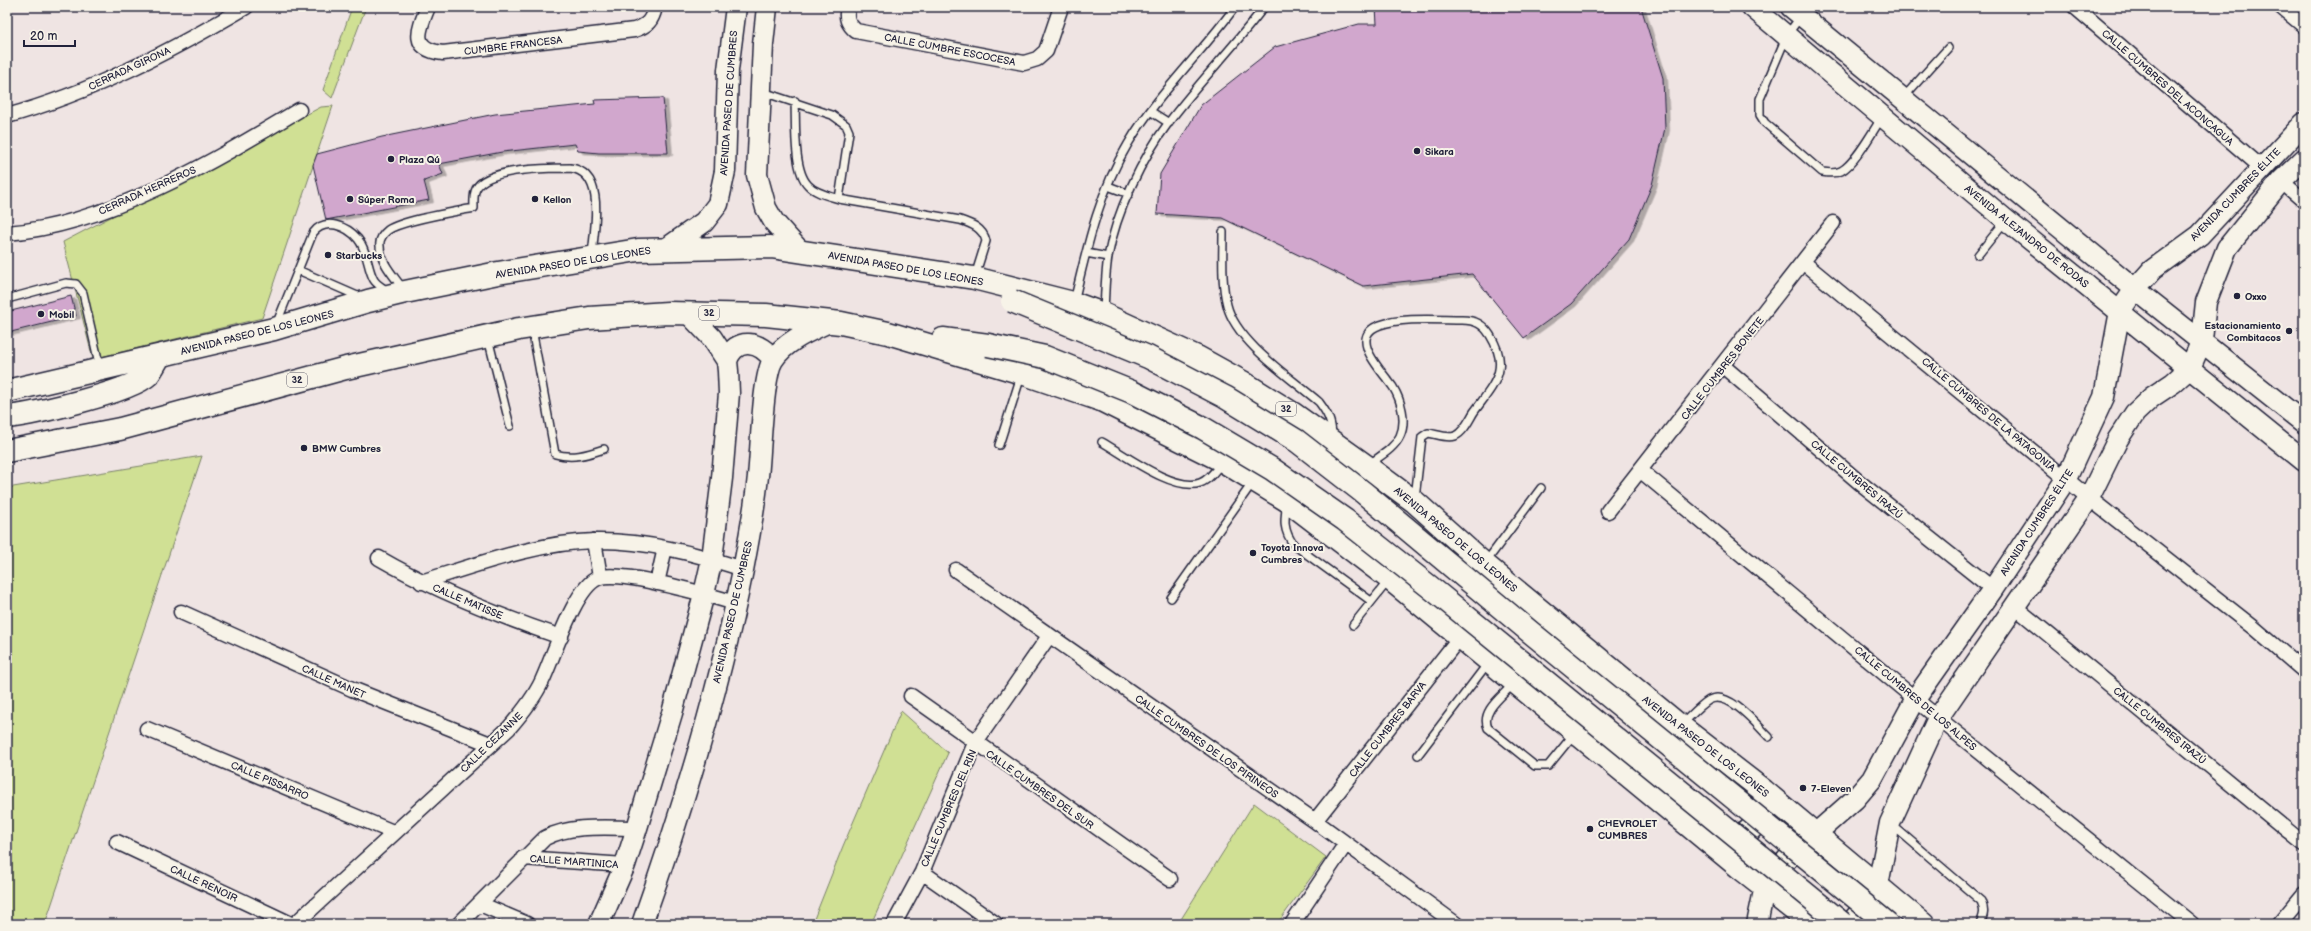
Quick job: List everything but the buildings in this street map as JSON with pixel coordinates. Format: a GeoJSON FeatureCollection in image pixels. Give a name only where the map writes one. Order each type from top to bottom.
{"type":"FeatureCollection","features":[{"type":"Feature","properties":{"kind":"main road","name":"AVENIDA PASEO DE LOS LEONES"},"geometry":{"type":"LineString","coordinates":[[7,391],[101,371],[274,329],[368,301],[399,294],[592,256],[667,248],[771,247],[799,250],[977,279],[1073,303],[1104,314],[1197,357],[1244,383],[1292,413],[1332,441],[1415,502],[1484,564],[1680,726],[1764,791],[1813,834],[1878,885],[1923,924]]}},
{"type":"Feature","properties":{"kind":"main road"},"geometry":{"type":"LineString","coordinates":[[977,279],[1012,301],[1148,357],[1225,397],[1297,441],[1364,493],[1523,626],[1888,924]]}},
{"type":"Feature","properties":{"kind":"main road","name":"32"},"geometry":{"type":"LineString","coordinates":[[7,451],[120,429],[346,368],[488,336],[589,318],[688,313],[766,315],[829,322],[888,333],[1022,373],[1101,400],[1224,460],[1288,501],[1390,579],[1707,840],[1812,924]]}},
{"type":"Feature","properties":{"kind":"main road"},"geometry":{"type":"LineString","coordinates":[[888,333],[988,345],[1045,357],[1132,392],[1203,428],[1272,469],[1345,520],[1430,587],[1843,924]]}},
{"type":"Feature","properties":{"kind":"main road"},"geometry":{"type":"LineString","coordinates":[[7,417],[105,395],[134,385],[148,375],[159,356]]}},
{"type":"Feature","properties":{"kind":"main road"},"geometry":{"type":"LineString","coordinates":[[1707,840],[1720,844],[1731,843],[1742,837],[1755,823],[1763,810],[1764,791]]}},
{"type":"Feature","properties":{"kind":"street","name":"CERRADA GIRONA"},"geometry":{"type":"LineString","coordinates":[[7,116],[64,97],[115,76],[199,35],[246,7]]}},
{"type":"Feature","properties":{"kind":"street","name":"CUMBRE FRANCESA"},"geometry":{"type":"LineString","coordinates":[[428,7],[418,34],[421,44],[430,52],[443,54],[634,30],[646,26],[653,17],[655,7]]}},
{"type":"Feature","properties":{"kind":"street","name":"AVENIDA PASEO DE CUMBRES"},"geometry":{"type":"LineString","coordinates":[[667,248],[704,222],[718,204],[725,171],[728,70],[736,7]]}},
{"type":"Feature","properties":{"kind":"street"},"geometry":{"type":"LineString","coordinates":[[767,7],[763,44],[757,175],[766,208],[774,222],[799,250]]}},
{"type":"Feature","properties":{"kind":"street","name":"CALLE CUMBRE ESCOCESA"},"geometry":{"type":"LineString","coordinates":[[848,7],[847,20],[849,25],[856,31],[1024,63],[1037,59],[1046,51],[1061,7]]}},
{"type":"Feature","properties":{"kind":"street","name":"AVENIDA ALEJANDRO DE RODAS"},"geometry":{"type":"LineString","coordinates":[[1752,7],[2006,220],[2304,461]]}},
{"type":"Feature","properties":{"kind":"street","name":"CALLE CUMBRES DEL ACONCAGUA"},"geometry":{"type":"LineString","coordinates":[[2075,7],[2261,167]]}},
{"type":"Feature","properties":{"kind":"street"},"geometry":{"type":"LineString","coordinates":[[2281,7],[2304,26]]}},
{"type":"Feature","properties":{"kind":"street"},"geometry":{"type":"LineString","coordinates":[[1796,11],[2135,289],[2202,340],[2304,423]]}},
{"type":"Feature","properties":{"kind":"street","name":"CERRADA HERREROS"},"geometry":{"type":"LineString","coordinates":[[7,233],[29,231],[71,222],[164,185],[246,142],[300,110]]}},
{"type":"Feature","properties":{"kind":"street","name":"AVENIDA CUMBRES ÉLITE"},"geometry":{"type":"LineString","coordinates":[[1757,924],[1765,886],[1788,858],[1813,834],[1855,799],[1872,779],[1916,698],[1993,589],[2066,479],[2104,397],[2120,311],[2135,289],[2152,270],[2200,235],[2304,122]]}},
{"type":"Feature","properties":{"kind":"street"},"geometry":{"type":"LineString","coordinates":[[1850,924],[1871,898],[1878,885],[1890,822],[1938,718],[2089,498],[2118,439],[2135,413],[2152,397],[2173,383],[2190,368],[2202,340],[2206,302],[2227,248],[2281,181],[2304,159]]}},
{"type":"Feature","properties":{"kind":"street"},"geometry":{"type":"LineString","coordinates":[[2281,181],[2304,201]]}},
{"type":"Feature","properties":{"kind":"street","name":"CALLE CUMBRES BONETE"},"geometry":{"type":"LineString","coordinates":[[1608,511],[1804,263],[1833,223]]}},
{"type":"Feature","properties":{"kind":"street","name":"CALLE CUMBRES DE LA PATAGONIA"},"geometry":{"type":"LineString","coordinates":[[1804,263],[2089,498],[2254,628],[2304,671]]}},
{"type":"Feature","properties":{"kind":"street"},"geometry":{"type":"LineString","coordinates":[[688,313],[712,338],[727,361]]}},
{"type":"Feature","properties":{"kind":"street"},"geometry":{"type":"LineString","coordinates":[[599,924],[625,864],[637,828],[672,713],[704,594],[712,559],[722,478],[729,393],[727,361],[730,351],[735,347],[751,344],[759,346],[766,351],[773,360],[797,338],[829,322]]}},
{"type":"Feature","properties":{"kind":"street","name":"AVENIDA PASEO DE CUMBRES"},"geometry":{"type":"LineString","coordinates":[[642,924],[674,835],[707,720],[736,603],[758,478],[766,388],[773,360]]}},
{"type":"Feature","properties":{"kind":"street","name":"CALLE CUMBRES IRAZÚ"},"geometry":{"type":"LineString","coordinates":[[1723,366],[1859,482],[1993,589]]}},
{"type":"Feature","properties":{"kind":"street","name":"CALLE CUMBRES DE LOS ALPES"},"geometry":{"type":"LineString","coordinates":[[1640,470],[1916,698],[1938,718],[2192,924]]}},
{"type":"Feature","properties":{"kind":"street"},"geometry":{"type":"LineString","coordinates":[[422,582],[508,556],[558,545],[594,541],[631,542],[665,548],[712,559],[743,569]]}},
{"type":"Feature","properties":{"kind":"street"},"geometry":{"type":"LineString","coordinates":[[594,541],[600,577],[624,577],[657,583],[736,603]]}},
{"type":"Feature","properties":{"kind":"street"},"geometry":{"type":"LineString","coordinates":[[657,583],[665,548]]}},
{"type":"Feature","properties":{"kind":"street","name":"CALLE MATISSE"},"geometry":{"type":"LineString","coordinates":[[379,558],[422,582],[526,626],[561,637]]}},
{"type":"Feature","properties":{"kind":"street","name":"CALLE CUMBRES DE LOS PIRINEOS"},"geometry":{"type":"LineString","coordinates":[[956,570],[1315,821],[1344,845],[1456,924]]}},
{"type":"Feature","properties":{"kind":"street","name":"CALLE CEZANNE"},"geometry":{"type":"LineString","coordinates":[[295,924],[518,718],[533,697],[582,594],[588,584],[600,577]]}},
{"type":"Feature","properties":{"kind":"street","name":"CALLE CUMBRES IRAZÚ"},"geometry":{"type":"LineString","coordinates":[[2015,607],[2304,844]]}},
{"type":"Feature","properties":{"kind":"street","name":"CALLE MANET"},"geometry":{"type":"LineString","coordinates":[[181,612],[352,690],[490,744]]}},
{"type":"Feature","properties":{"kind":"street","name":"CALLE CUMBRES DEL RIN"},"geometry":{"type":"LineString","coordinates":[[894,924],[922,872],[975,743],[1049,636]]}},
{"type":"Feature","properties":{"kind":"street","name":"CALLE CUMBRES BARVA"},"geometry":{"type":"LineString","coordinates":[[1315,821],[1460,637]]}},
{"type":"Feature","properties":{"kind":"street","name":"CALLE CUMBRES DEL SUR"},"geometry":{"type":"LineString","coordinates":[[911,696],[975,743],[1170,880]]}},
{"type":"Feature","properties":{"kind":"street","name":"CALLE PISSARRO"},"geometry":{"type":"LineString","coordinates":[[147,729],[393,832]]}},
{"type":"Feature","properties":{"kind":"street","name":"CALLE MARTINICA"},"geometry":{"type":"LineString","coordinates":[[459,924],[523,858],[545,838],[558,831],[637,828]]}},
{"type":"Feature","properties":{"kind":"street","name":"CALLE RENOIR"},"geometry":{"type":"LineString","coordinates":[[117,842],[291,924]]}},
{"type":"Feature","properties":{"kind":"street"},"geometry":{"type":"LineString","coordinates":[[1292,924],[1344,845]]}},
{"type":"Feature","properties":{"kind":"street","name":"CALLE MARTINICA"},"geometry":{"type":"LineString","coordinates":[[523,858],[625,864]]}},
{"type":"Feature","properties":{"kind":"street"},"geometry":{"type":"LineString","coordinates":[[922,872],[996,924]]}},
{"type":"Feature","properties":{"kind":"street"},"geometry":{"type":"LineString","coordinates":[[2279,924],[2304,894]]}},
{"type":"Feature","properties":{"kind":"street"},"geometry":{"type":"LineString","coordinates":[[480,904],[527,924]]}},
{"type":"Feature","properties":{"kind":"lane"},"geometry":{"type":"LineString","coordinates":[[1073,303],[1101,200],[1128,144],[1150,111],[1235,7]]}},
{"type":"Feature","properties":{"kind":"lane"},"geometry":{"type":"LineString","coordinates":[[1104,314],[1108,257],[1122,208],[1148,156],[1169,123],[1239,40],[1264,7]]}},
{"type":"Feature","properties":{"kind":"lane"},"geometry":{"type":"LineString","coordinates":[[1796,11],[1760,99],[1760,116],[1822,172],[1841,171],[1850,163],[1883,116]]}},
{"type":"Feature","properties":{"kind":"lane"},"geometry":{"type":"LineString","coordinates":[[1903,99],[1948,48]]}},
{"type":"Feature","properties":{"kind":"lane"},"geometry":{"type":"LineString","coordinates":[[761,92],[795,101],[832,115],[846,124],[849,132],[839,199]]}},
{"type":"Feature","properties":{"kind":"lane"},"geometry":{"type":"LineString","coordinates":[[795,101],[800,174],[808,186],[820,193],[839,199],[960,220],[978,228],[984,235],[986,241],[977,279]]}},
{"type":"Feature","properties":{"kind":"lane"},"geometry":{"type":"LineString","coordinates":[[1150,111],[1169,123]]}},
{"type":"Feature","properties":{"kind":"lane"},"geometry":{"type":"LineString","coordinates":[[399,294],[385,264],[379,245],[382,236],[394,227],[474,208],[476,189],[481,182],[499,174],[570,168],[584,172],[590,178],[595,193],[592,256]]}},
{"type":"Feature","properties":{"kind":"lane"},"geometry":{"type":"LineString","coordinates":[[1108,186],[1129,194]]}},
{"type":"Feature","properties":{"kind":"lane"},"geometry":{"type":"LineString","coordinates":[[1978,255],[2006,220]]}},
{"type":"Feature","properties":{"kind":"lane"},"geometry":{"type":"LineString","coordinates":[[274,329],[313,233],[321,225],[333,224],[342,227],[358,239],[375,281],[399,294]]}},
{"type":"Feature","properties":{"kind":"lane"},"geometry":{"type":"LineString","coordinates":[[1223,232],[1223,271],[1227,306],[1234,321],[1260,352],[1319,402],[1327,412],[1332,427],[1332,441]]}},
{"type":"Feature","properties":{"kind":"lane"},"geometry":{"type":"LineString","coordinates":[[1086,253],[1108,257]]}},
{"type":"Feature","properties":{"kind":"lane"},"geometry":{"type":"LineString","coordinates":[[298,270],[368,301]]}},
{"type":"Feature","properties":{"kind":"lane"},"geometry":{"type":"LineString","coordinates":[[7,299],[66,283],[76,284],[83,292],[101,371]]}},
{"type":"Feature","properties":{"kind":"lane"},"geometry":{"type":"LineString","coordinates":[[1366,466],[1392,447],[1400,436],[1403,425],[1403,412],[1394,388],[1370,355],[1366,346],[1367,337],[1371,330],[1378,325],[1392,322],[1467,320],[1481,324],[1493,341],[1500,356],[1500,367],[1496,381],[1463,429],[1455,436],[1448,437],[1428,433],[1422,437],[1415,502]]}},
{"type":"Feature","properties":{"kind":"lane"},"geometry":{"type":"LineString","coordinates":[[532,327],[554,454],[566,457],[585,456],[604,449]]}},
{"type":"Feature","properties":{"kind":"lane"},"geometry":{"type":"LineString","coordinates":[[488,336],[510,426]]}},
{"type":"Feature","properties":{"kind":"lane"},"geometry":{"type":"LineString","coordinates":[[998,445],[1022,373]]}},
{"type":"Feature","properties":{"kind":"lane"},"geometry":{"type":"LineString","coordinates":[[1102,442],[1150,470],[1183,484],[1201,483],[1208,478],[1224,460]]}},
{"type":"Feature","properties":{"kind":"lane"},"geometry":{"type":"LineString","coordinates":[[1171,598],[1255,481]]}},
{"type":"Feature","properties":{"kind":"lane"},"geometry":{"type":"LineString","coordinates":[[1484,564],[1541,488]]}},
{"type":"Feature","properties":{"kind":"lane"},"geometry":{"type":"LineString","coordinates":[[1288,501],[1284,518],[1284,527],[1287,536],[1294,545],[1371,601]]}},
{"type":"Feature","properties":{"kind":"lane"},"geometry":{"type":"LineString","coordinates":[[1353,625],[1390,579]]}},
{"type":"Feature","properties":{"kind":"lane"},"geometry":{"type":"LineString","coordinates":[[1418,755],[1490,661]]}},
{"type":"Feature","properties":{"kind":"lane"},"geometry":{"type":"LineString","coordinates":[[1515,682],[1487,713],[1485,719],[1488,728],[1530,763],[1541,767],[1552,763],[1575,732]]}},
{"type":"Feature","properties":{"kind":"lane"},"geometry":{"type":"LineString","coordinates":[[1680,726],[1710,700],[1718,698],[1734,703],[1769,736]]}},
{"type":"Feature","properties":{"kind":"lane"},"geometry":{"type":"LineString","coordinates":[[1890,822],[1981,901],[1984,907],[1984,915],[1980,924]]}},
{"type":"Feature","properties":{"kind":"green space"},"geometry":{"type":"Polygon","coordinates":[[[352,7],[366,7],[332,98],[323,90],[352,7]]]}},
{"type":"Feature","properties":{"kind":"green space"},"geometry":{"type":"Polygon","coordinates":[[[333,106],[262,318],[93,359],[63,242],[321,107],[333,106]]]}},
{"type":"Feature","properties":{"kind":"green space"},"geometry":{"type":"Polygon","coordinates":[[[202,456],[45,924],[7,924],[7,488],[202,456]]]}},
{"type":"Feature","properties":{"kind":"green space"},"geometry":{"type":"Polygon","coordinates":[[[901,711],[948,753],[871,924],[812,924],[843,846],[901,711]]]}},
{"type":"Feature","properties":{"kind":"green space"},"geometry":{"type":"Polygon","coordinates":[[[1254,803],[1326,857],[1277,924],[1178,924],[1254,803]]]}},
{"type":"Feature","properties":{"kind":"place","name":"Sikara"},"geometry":{"type":"Point","coordinates":[1417,151]}},
{"type":"Feature","properties":{"kind":"place","name":"Plaza Qú"},"geometry":{"type":"Point","coordinates":[391,159]}},
{"type":"Feature","properties":{"kind":"place","name":"Súper Roma"},"geometry":{"type":"Point","coordinates":[350,199]}},
{"type":"Feature","properties":{"kind":"place","name":"Kellon"},"geometry":{"type":"Point","coordinates":[535,199]}},
{"type":"Feature","properties":{"kind":"place","name":"Starbucks"},"geometry":{"type":"Point","coordinates":[328,255]}},
{"type":"Feature","properties":{"kind":"place","name":"Oxxo"},"geometry":{"type":"Point","coordinates":[2237,296]}},
{"type":"Feature","properties":{"kind":"place","name":"Mobil"},"geometry":{"type":"Point","coordinates":[41,314]}},
{"type":"Feature","properties":{"kind":"place","name":"Estacionamiento Combitacos"},"geometry":{"type":"Point","coordinates":[2289,331]}},
{"type":"Feature","properties":{"kind":"place","name":"BMW Cumbres"},"geometry":{"type":"Point","coordinates":[304,448]}},
{"type":"Feature","properties":{"kind":"place","name":"Toyota Innova Cumbres"},"geometry":{"type":"Point","coordinates":[1253,553]}},
{"type":"Feature","properties":{"kind":"place","name":"7-Eleven"},"geometry":{"type":"Point","coordinates":[1803,788]}},
{"type":"Feature","properties":{"kind":"place","name":"CHEVROLET CUMBRES"},"geometry":{"type":"Point","coordinates":[1590,829]}}]}
